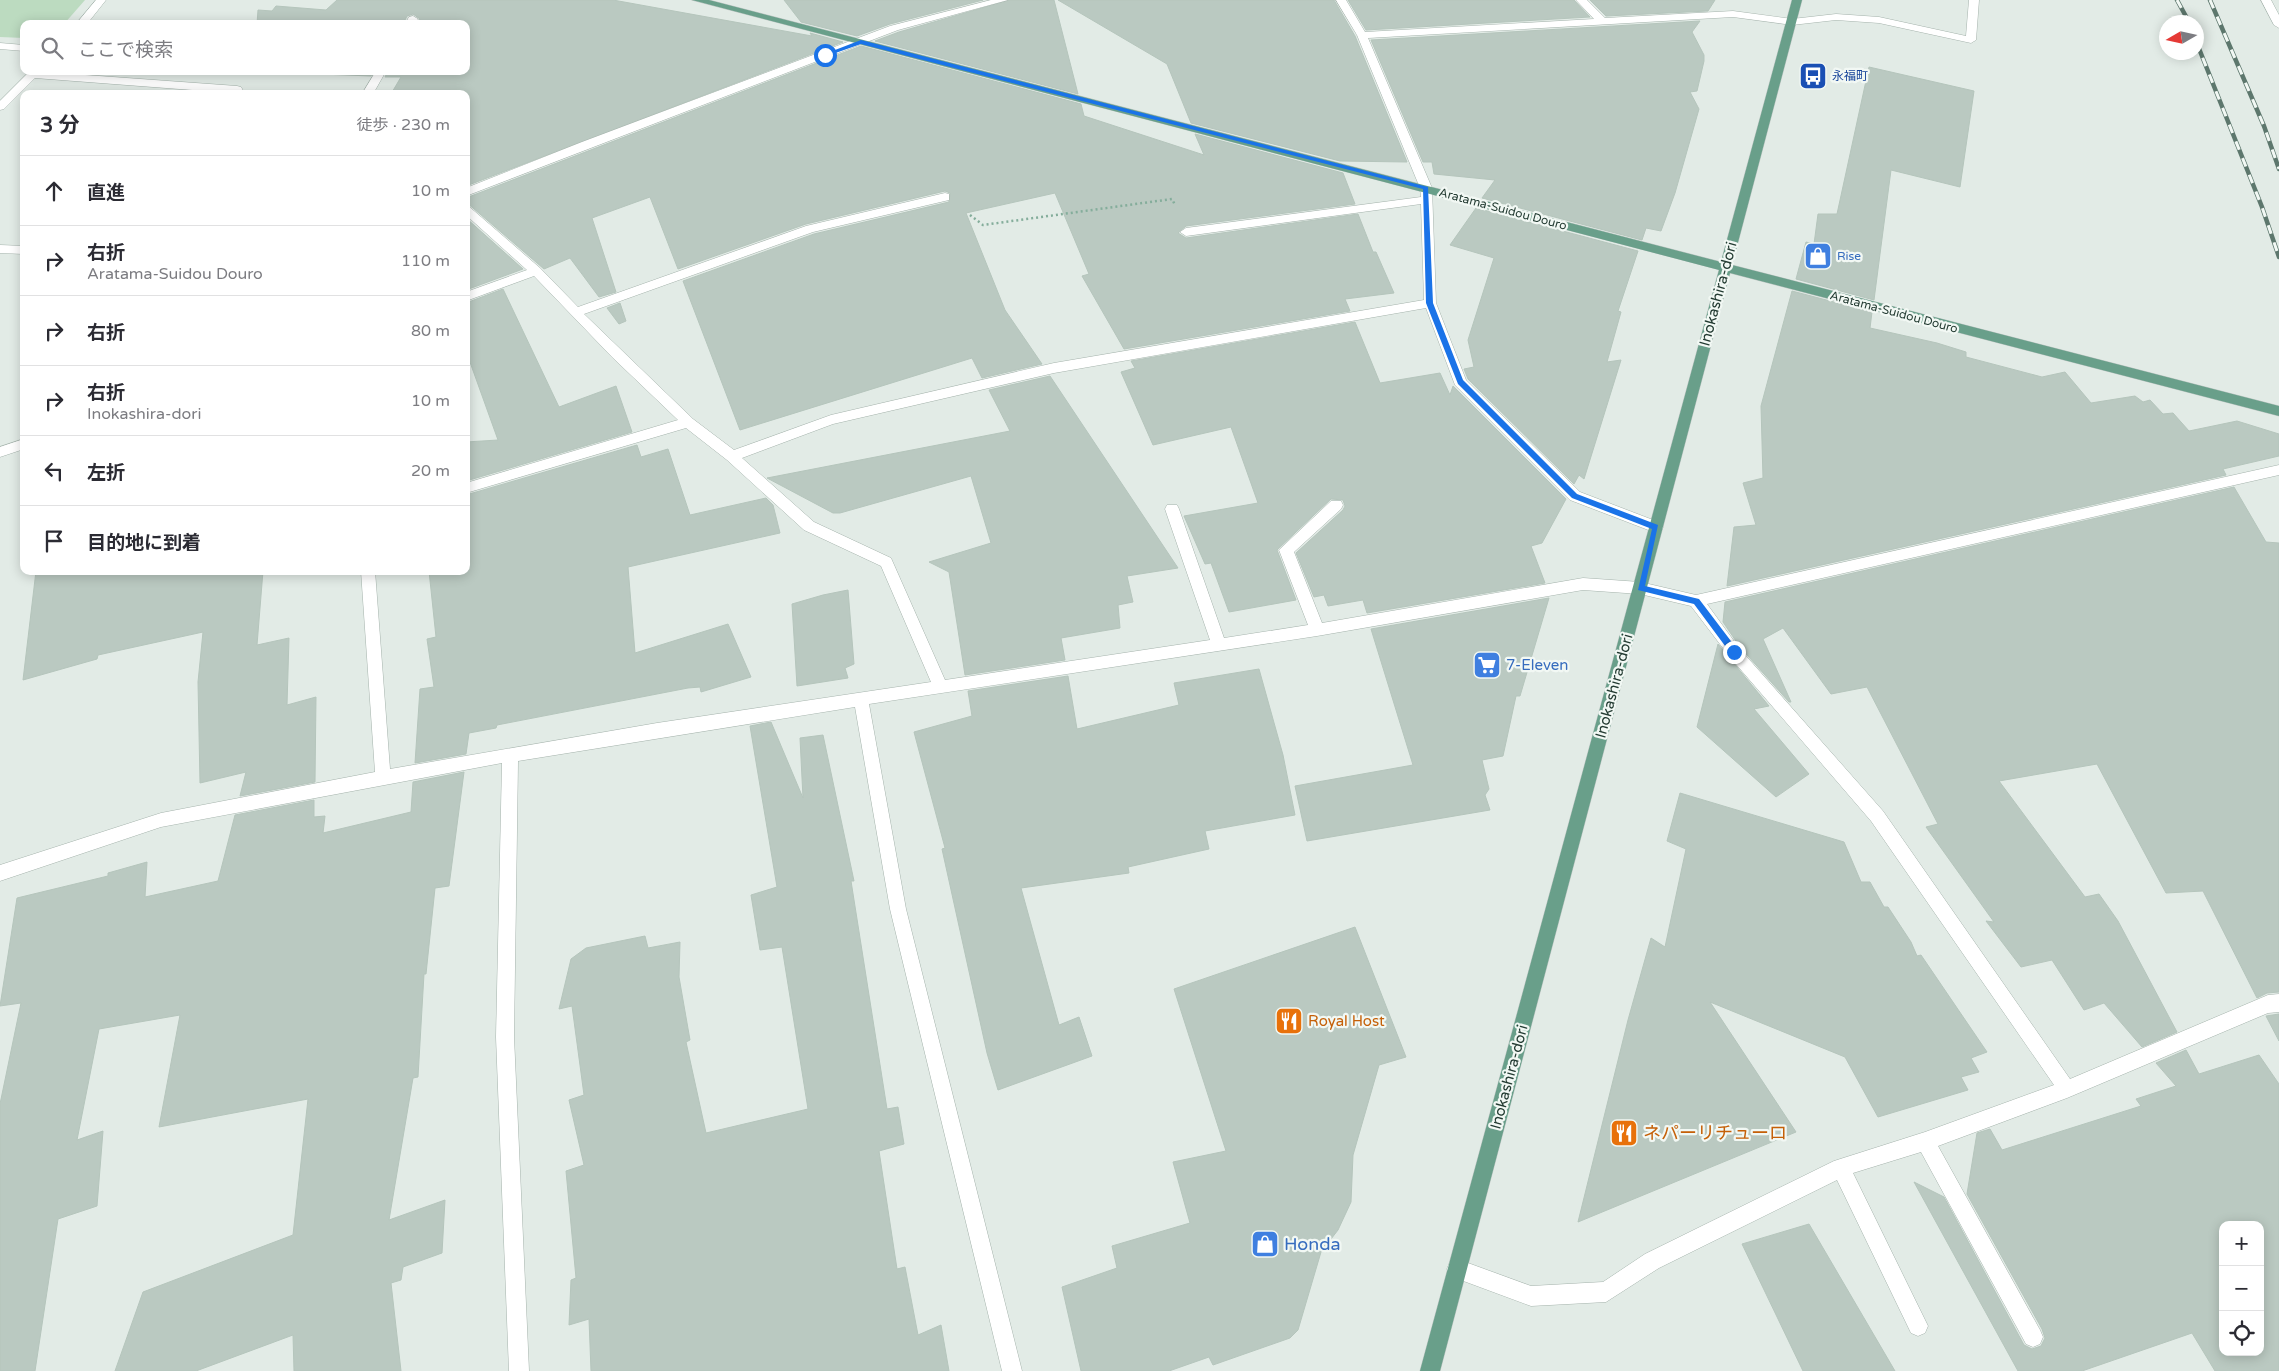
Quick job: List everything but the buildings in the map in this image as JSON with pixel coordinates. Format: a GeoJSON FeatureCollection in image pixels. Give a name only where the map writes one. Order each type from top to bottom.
{"type":"FeatureCollection","features":[{"type":"Feature","properties":{"kind":"main road","name":"Aratama-Suidou Douro"},"geometry":{"type":"LineString","coordinates":[[697,0],[861,42],[1426,194],[1726,267],[2279,411]]}},
{"type":"Feature","properties":{"kind":"main road","name":"Inokashira-dori"},"geometry":{"type":"LineString","coordinates":[[1430,1371],[1798,0]]}},
{"type":"Feature","properties":{"kind":"street"},"geometry":{"type":"LineString","coordinates":[[84,20],[101,0]]}},
{"type":"Feature","properties":{"kind":"street"},"geometry":{"type":"LineString","coordinates":[[470,190],[613,134],[894,28],[1003,0]]}},
{"type":"Feature","properties":{"kind":"street"},"geometry":{"type":"LineString","coordinates":[[1341,0],[1362,35],[1426,194],[1430,303],[1460,382],[1517,441],[1575,496],[1656,527]]}},
{"type":"Feature","properties":{"kind":"street"},"geometry":{"type":"LineString","coordinates":[[1581,0],[1601,20]]}},
{"type":"Feature","properties":{"kind":"street"},"geometry":{"type":"LineString","coordinates":[[1362,35],[1733,14],[1792,22],[1836,17],[1879,20],[1971,40],[1974,0]]}},
{"type":"Feature","properties":{"kind":"street"},"geometry":{"type":"LineString","coordinates":[[2266,0],[2279,26]]}},
{"type":"Feature","properties":{"kind":"street"},"geometry":{"type":"LineString","coordinates":[[0,46],[20,48]]}},
{"type":"Feature","properties":{"kind":"street"},"geometry":{"type":"LineString","coordinates":[[0,107],[32,75]]}},
{"type":"Feature","properties":{"kind":"street"},"geometry":{"type":"LineString","coordinates":[[59,75],[238,90]]}},
{"type":"Feature","properties":{"kind":"street"},"geometry":{"type":"LineString","coordinates":[[369,90],[379,75]]}},
{"type":"Feature","properties":{"kind":"street"},"geometry":{"type":"LineString","coordinates":[[1186,232],[1426,194]]}},
{"type":"Feature","properties":{"kind":"street"},"geometry":{"type":"LineString","coordinates":[[576,312],[810,230],[945,197]]}},
{"type":"Feature","properties":{"kind":"street"},"geometry":{"type":"LineString","coordinates":[[470,212],[536,271],[688,422],[732,456],[808,526],[886,562],[942,688]]}},
{"type":"Feature","properties":{"kind":"street"},"geometry":{"type":"LineString","coordinates":[[0,249],[20,250]]}},
{"type":"Feature","properties":{"kind":"street"},"geometry":{"type":"LineString","coordinates":[[470,296],[536,271]]}},
{"type":"Feature","properties":{"kind":"street"},"geometry":{"type":"LineString","coordinates":[[732,456],[831,420],[1054,368],[1430,303]]}},
{"type":"Feature","properties":{"kind":"street"},"geometry":{"type":"LineString","coordinates":[[470,487],[688,422]]}},
{"type":"Feature","properties":{"kind":"street"},"geometry":{"type":"LineString","coordinates":[[0,452],[20,445]]}},
{"type":"Feature","properties":{"kind":"street"},"geometry":{"type":"LineString","coordinates":[[0,873],[161,820],[383,777],[658,730],[1317,630],[1583,584],[1640,588],[1696,601],[2279,470]]}},
{"type":"Feature","properties":{"kind":"street"},"geometry":{"type":"LineString","coordinates":[[1317,630],[1286,550],[1336,505]]}},
{"type":"Feature","properties":{"kind":"street"},"geometry":{"type":"LineString","coordinates":[[1172,509],[1219,644]]}},
{"type":"Feature","properties":{"kind":"street"},"geometry":{"type":"LineString","coordinates":[[368,575],[383,777]]}},
{"type":"Feature","properties":{"kind":"street"},"geometry":{"type":"LineString","coordinates":[[1696,601],[1734,652],[1877,816],[2067,1089]]}},
{"type":"Feature","properties":{"kind":"street"},"geometry":{"type":"LineString","coordinates":[[860,700],[898,909],[1012,1371]]}},
{"type":"Feature","properties":{"kind":"street"},"geometry":{"type":"LineString","coordinates":[[510,756],[505,1037],[519,1371]]}},
{"type":"Feature","properties":{"kind":"street"},"geometry":{"type":"LineString","coordinates":[[1457,1269],[1531,1296],[1606,1292],[1652,1261],[1841,1168],[1925,1142],[2067,1089],[2268,1004],[2279,1003]]}},
{"type":"Feature","properties":{"kind":"street"},"geometry":{"type":"LineString","coordinates":[[1925,1142],[2033,1336]]}},
{"type":"Feature","properties":{"kind":"street"},"geometry":{"type":"LineString","coordinates":[[1841,1168],[1918,1326]]}},
{"type":"Feature","properties":{"kind":"path"},"geometry":{"type":"LineString","coordinates":[[945,197],[983,225],[1172,200],[1186,232]]}},
{"type":"Feature","properties":{"kind":"green space"},"geometry":{"type":"Polygon","coordinates":[[[0,0],[85,0],[68,20],[20,20],[20,38],[0,37],[0,0]]]}},
{"type":"Feature","properties":{"kind":"railway"},"geometry":{"type":"LineString","coordinates":[[2177,0],[2185,15]]}},
{"type":"Feature","properties":{"kind":"railway"},"geometry":{"type":"LineString","coordinates":[[2210,0],[2264,126],[2279,169]]}},
{"type":"Feature","properties":{"kind":"railway"},"geometry":{"type":"LineString","coordinates":[[2204,60],[2262,207],[2279,257]]}},
{"type":"Feature","properties":{"kind":"place","name":"永福町"},"geometry":{"type":"Point","coordinates":[1813,76]}},
{"type":"Feature","properties":{"kind":"place","name":"Rise"},"geometry":{"type":"Point","coordinates":[1818,256]}},
{"type":"Feature","properties":{"kind":"place","name":"7-Eleven"},"geometry":{"type":"Point","coordinates":[1487,665]}},
{"type":"Feature","properties":{"kind":"place","name":"Royal Host"},"geometry":{"type":"Point","coordinates":[1289,1021]}},
{"type":"Feature","properties":{"kind":"place","name":"ネパーリチューロ"},"geometry":{"type":"Point","coordinates":[1624,1133]}},
{"type":"Feature","properties":{"kind":"place","name":"Honda"},"geometry":{"type":"Point","coordinates":[1265,1244]}},
{"type":"Feature","properties":{"kind":"route"},"geometry":{"type":"LineString","coordinates":[[825,55],[861,42],[1426,188],[1426,241],[1430,303],[1460,382],[1517,441],[1575,496],[1656,527],[1640,588],[1696,601],[1734,652]]}}]}
